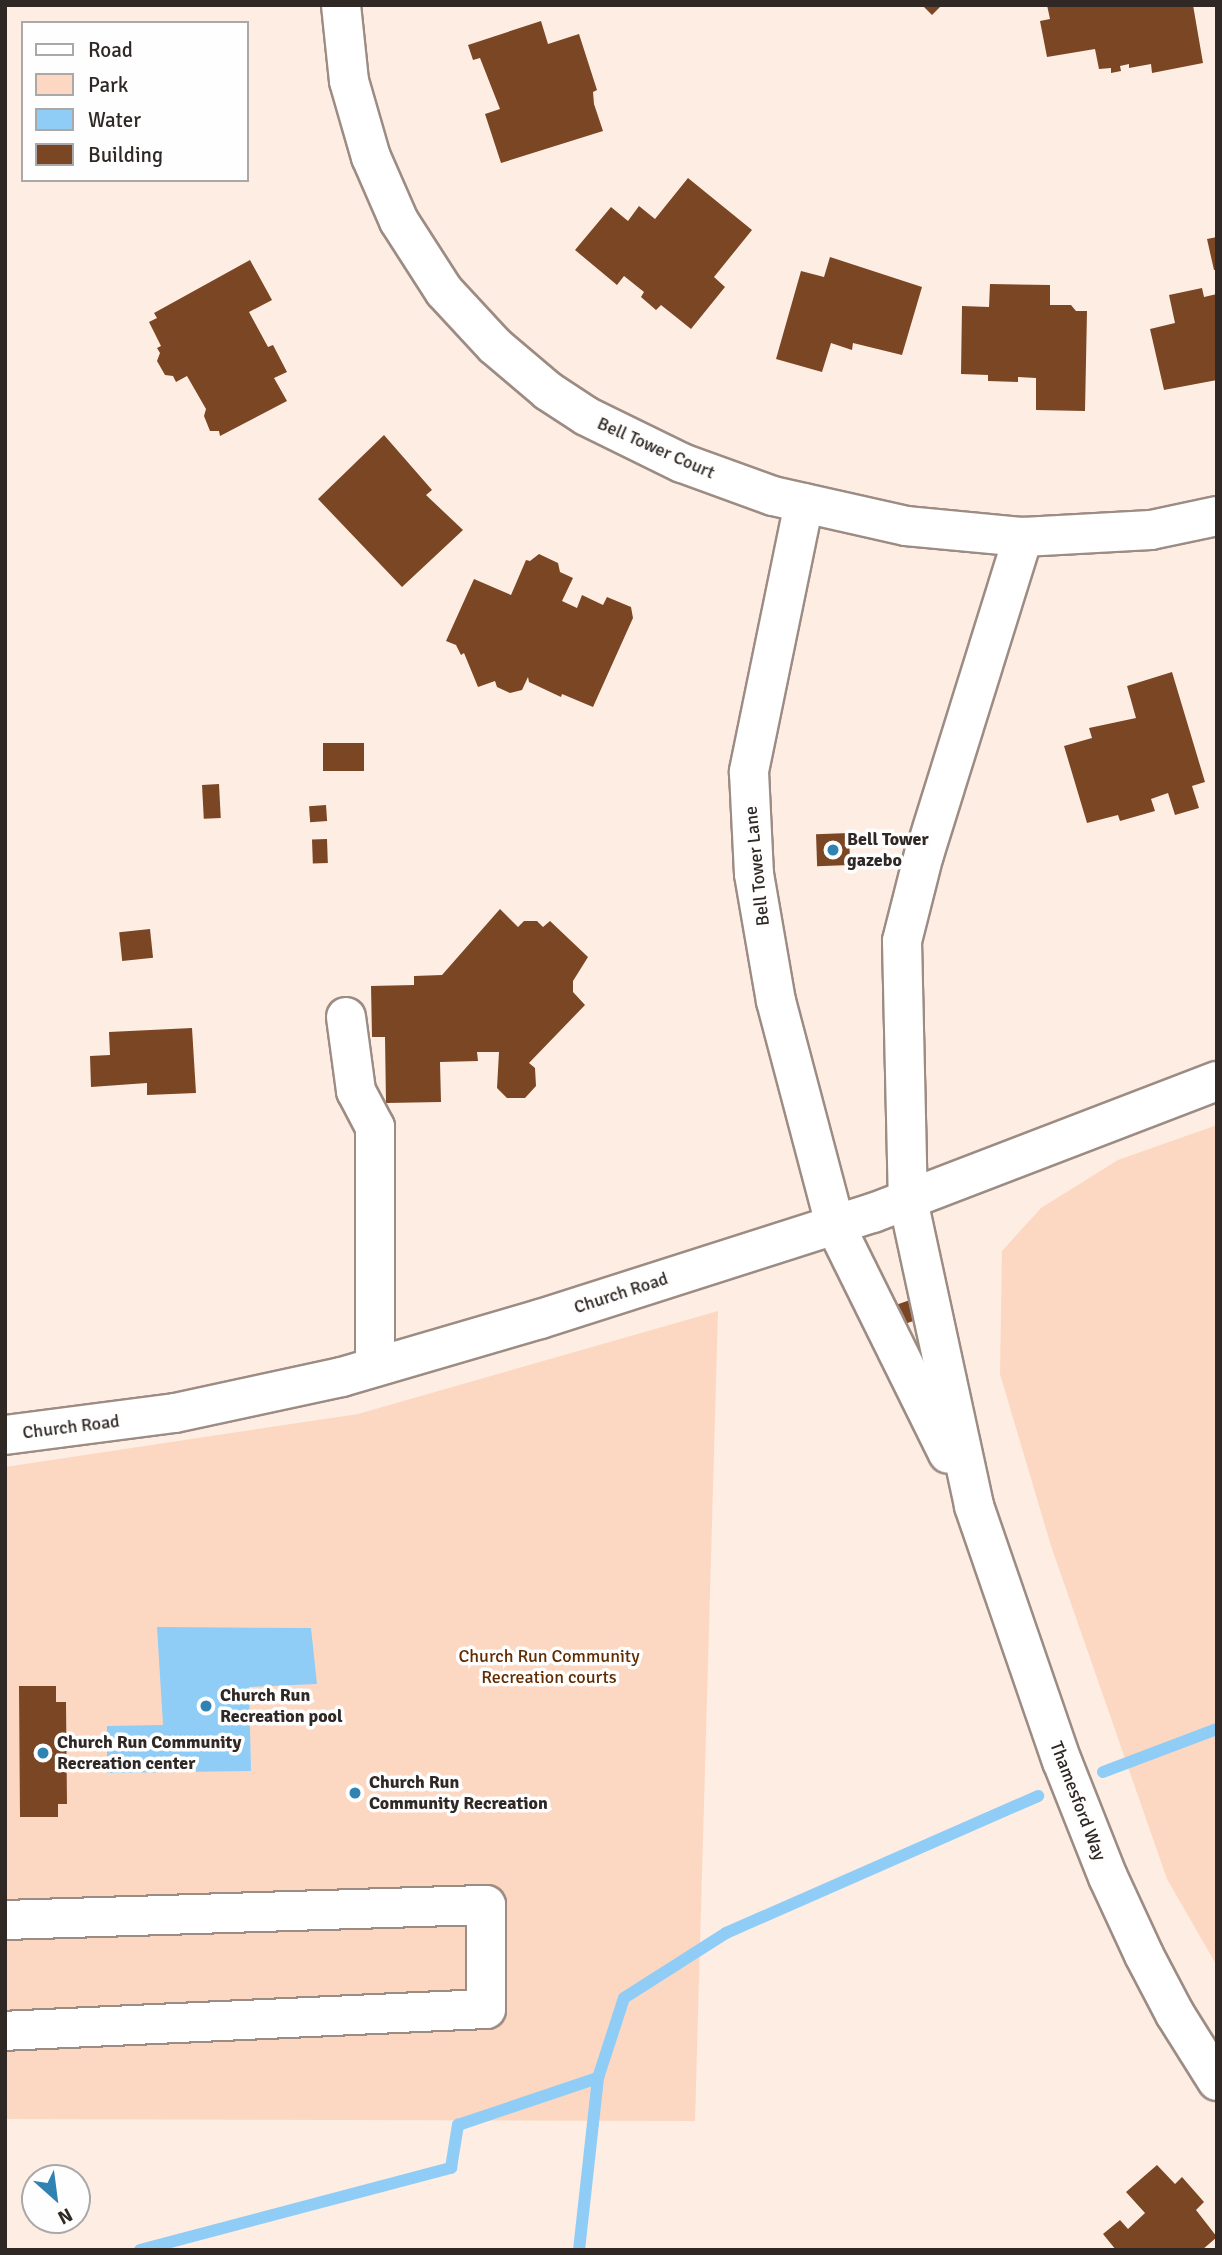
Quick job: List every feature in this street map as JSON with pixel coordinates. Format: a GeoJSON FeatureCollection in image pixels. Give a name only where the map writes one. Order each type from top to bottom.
{"type":"FeatureCollection","features":[{"type":"Feature","properties":{"kind":"street","name":"Bell Tower Court"},"geometry":{"type":"LineString","coordinates":[[341,5],[349,81],[371,157],[399,221],[444,291],[495,346],[548,391],[586,416],[682,463],[773,496],[906,527],[1023,537],[1151,530],[1217,516]]}},
{"type":"Feature","properties":{"kind":"street","name":"Bell Tower Lane"},"geometry":{"type":"LineString","coordinates":[[804,503],[749,772],[754,874],[776,1001],[835,1225]]}},
{"type":"Feature","properties":{"kind":"street"},"geometry":{"type":"LineString","coordinates":[[908,1200],[902,941],[924,854],[1023,537]]}},
{"type":"Feature","properties":{"kind":"street"},"geometry":{"type":"LineString","coordinates":[[346,1017],[356,1091],[375,1127],[375,1367]]}},
{"type":"Feature","properties":{"kind":"street","name":"Church Road"},"geometry":{"type":"LineString","coordinates":[[5,1435],[175,1413],[375,1367],[540,1319],[908,1200],[1217,1081]]}},
{"type":"Feature","properties":{"kind":"street","name":"Thamesford Way"},"geometry":{"type":"LineString","coordinates":[[908,1200],[974,1506],[1062,1761],[1108,1877],[1175,2014],[1217,2081]]}},
{"type":"Feature","properties":{"kind":"street","name":"Thamesford Way"},"geometry":{"type":"LineString","coordinates":[[835,1225],[974,1506]]}},
{"type":"Feature","properties":{"kind":"street"},"geometry":{"type":"LineString","coordinates":[[5,1920],[486,1905],[486,2009],[5,2031]]}},
{"type":"Feature","properties":{"kind":"green space"},"geometry":{"type":"Polygon","coordinates":[[[1217,1125],[1217,1966],[1167,1879],[1051,1546],[1000,1374],[1002,1251],[1041,1208],[1118,1160],[1217,1125]]]}},
{"type":"Feature","properties":{"kind":"green space","name":"Church Run Community Recreation"},"geometry":{"type":"Polygon","coordinates":[[[718,1311],[695,2121],[5,2119],[5,1467],[358,1414],[718,1311]]]}},
{"type":"Feature","properties":{"kind":"water","name":"Church Run Recreation pool"},"geometry":{"type":"Polygon","coordinates":[[[157,1627],[311,1628],[317,1684],[249,1687],[251,1771],[107,1773],[107,1726],[163,1725],[157,1627]]]}},
{"type":"Feature","properties":{"kind":"building"},"geometry":{"type":"Polygon","coordinates":[[[922,5],[942,5],[932,15],[922,5]]]}},
{"type":"Feature","properties":{"kind":"building"},"geometry":{"type":"Polygon","coordinates":[[[1047,5],[1193,5],[1203,63],[1152,73],[1151,64],[1129,68],[1129,64],[1120,66],[1121,71],[1111,73],[1111,68],[1099,69],[1095,49],[1047,57],[1040,21],[1050,19],[1047,5]]]}},
{"type":"Feature","properties":{"kind":"building"},"geometry":{"type":"Polygon","coordinates":[[[541,21],[548,44],[579,34],[597,90],[593,92],[594,104],[603,131],[501,163],[485,114],[500,109],[480,58],[473,60],[468,45],[541,21]]]}},
{"type":"Feature","properties":{"kind":"building"},"geometry":{"type":"Polygon","coordinates":[[[688,178],[752,230],[714,277],[725,287],[691,329],[661,305],[656,310],[641,297],[644,292],[624,276],[617,285],[575,250],[611,207],[628,221],[639,206],[655,219],[688,178]]]}},
{"type":"Feature","properties":{"kind":"building"},"geometry":{"type":"Polygon","coordinates":[[[1217,237],[1217,270],[1214,270],[1207,239],[1217,237]]]}},
{"type":"Feature","properties":{"kind":"building"},"geometry":{"type":"Polygon","coordinates":[[[830,257],[922,287],[902,355],[853,343],[852,350],[831,343],[822,372],[776,359],[801,271],[824,277],[830,257]]]}},
{"type":"Feature","properties":{"kind":"building"},"geometry":{"type":"Polygon","coordinates":[[[250,260],[272,300],[249,312],[268,347],[273,345],[287,372],[274,378],[287,401],[220,436],[219,431],[210,431],[204,416],[206,409],[187,376],[176,382],[173,376],[165,375],[157,361],[160,353],[157,348],[161,346],[149,322],[157,318],[154,313],[250,260]]]}},
{"type":"Feature","properties":{"kind":"building"},"geometry":{"type":"Polygon","coordinates":[[[990,284],[1050,285],[1050,305],[1071,305],[1076,311],[1087,311],[1085,411],[1036,410],[1036,378],[1018,377],[1018,382],[988,381],[988,375],[961,374],[962,306],[989,307],[990,284]]]}},
{"type":"Feature","properties":{"kind":"building"},"geometry":{"type":"Polygon","coordinates":[[[1202,288],[1204,297],[1217,294],[1217,380],[1164,390],[1150,329],[1175,323],[1169,295],[1202,288]]]}},
{"type":"Feature","properties":{"kind":"building"},"geometry":{"type":"Polygon","coordinates":[[[384,435],[432,490],[426,495],[463,530],[402,587],[318,499],[384,435]]]}},
{"type":"Feature","properties":{"kind":"building"},"geometry":{"type":"Polygon","coordinates":[[[539,554],[558,563],[560,572],[573,578],[562,601],[577,608],[582,595],[603,605],[607,597],[631,607],[633,618],[593,707],[562,694],[561,697],[529,682],[528,677],[522,690],[510,693],[497,687],[495,681],[478,687],[464,653],[461,655],[456,645],[446,641],[474,579],[511,595],[526,560],[530,561],[539,554]]]}},
{"type":"Feature","properties":{"kind":"building"},"geometry":{"type":"Polygon","coordinates":[[[1172,672],[1205,782],[1192,786],[1199,808],[1175,815],[1168,793],[1151,799],[1155,811],[1120,821],[1118,815],[1087,823],[1064,746],[1092,738],[1089,728],[1136,718],[1127,686],[1172,672]]]}},
{"type":"Feature","properties":{"kind":"building"},"geometry":{"type":"Polygon","coordinates":[[[323,743],[364,743],[364,771],[323,771],[323,743]]]}},
{"type":"Feature","properties":{"kind":"building"},"geometry":{"type":"Polygon","coordinates":[[[219,784],[221,818],[204,819],[202,785],[219,784]]]}},
{"type":"Feature","properties":{"kind":"building"},"geometry":{"type":"Polygon","coordinates":[[[326,805],[327,821],[310,822],[309,806],[326,805]]]}},
{"type":"Feature","properties":{"kind":"building","name":"Bell Tower gazebo"},"geometry":{"type":"Polygon","coordinates":[[[849,833],[850,865],[817,866],[816,834],[849,833]]]}},
{"type":"Feature","properties":{"kind":"building"},"geometry":{"type":"Polygon","coordinates":[[[327,839],[328,863],[313,864],[312,840],[327,839]]]}},
{"type":"Feature","properties":{"kind":"building"},"geometry":{"type":"Polygon","coordinates":[[[500,909],[518,927],[524,921],[537,921],[543,927],[550,921],[588,957],[573,981],[573,992],[585,1005],[529,1063],[535,1068],[536,1086],[525,1098],[507,1098],[497,1088],[499,1052],[477,1052],[478,1061],[440,1062],[441,1102],[386,1103],[385,1037],[372,1037],[371,986],[414,985],[414,976],[442,975],[500,909]]]}},
{"type":"Feature","properties":{"kind":"building"},"geometry":{"type":"Polygon","coordinates":[[[150,929],[153,958],[122,961],[119,932],[150,929]]]}},
{"type":"Feature","properties":{"kind":"building"},"geometry":{"type":"Polygon","coordinates":[[[192,1028],[196,1093],[147,1095],[147,1083],[91,1087],[90,1056],[110,1055],[109,1032],[192,1028]]]}},
{"type":"Feature","properties":{"kind":"building"},"geometry":{"type":"Polygon","coordinates":[[[910,1300],[917,1320],[899,1326],[892,1306],[910,1300]]]}},
{"type":"Feature","properties":{"kind":"building","name":"Church Run Community Recreation center"},"geometry":{"type":"Polygon","coordinates":[[[19,1686],[56,1686],[56,1702],[66,1702],[67,1804],[58,1804],[58,1817],[20,1817],[19,1686]]]}},
{"type":"Feature","properties":{"kind":"building"},"geometry":{"type":"Polygon","coordinates":[[[1157,2165],[1175,2184],[1182,2177],[1204,2202],[1196,2210],[1217,2237],[1202,2250],[1116,2250],[1103,2234],[1120,2220],[1128,2229],[1145,2213],[1126,2192],[1157,2165]]]}},
{"type":"Feature","properties":{"kind":"waterway"},"geometry":{"type":"LineString","coordinates":[[1103,1772],[1217,1729]]}},
{"type":"Feature","properties":{"kind":"waterway"},"geometry":{"type":"LineString","coordinates":[[579,2250],[598,2078],[624,1998],[726,1933],[1038,1796]]}},
{"type":"Feature","properties":{"kind":"waterway"},"geometry":{"type":"LineString","coordinates":[[140,2250],[451,2168],[458,2125],[598,2078]]}},
{"type":"Feature","properties":{"kind":"place","name":"Bell Tower gazebo"},"geometry":{"type":"Point","coordinates":[833,850]}},
{"type":"Feature","properties":{"kind":"place","name":"Church Run Recreation pool"},"geometry":{"type":"Point","coordinates":[206,1706]}},
{"type":"Feature","properties":{"kind":"place","name":"Church Run Community Recreation center"},"geometry":{"type":"Point","coordinates":[43,1753]}},
{"type":"Feature","properties":{"kind":"place","name":"Church Run Community Recreation"},"geometry":{"type":"Point","coordinates":[355,1793]}},
{"type":"Feature","properties":{"kind":"park label","name":"Church Run Community Recreation courts"},"geometry":{"type":"Point","coordinates":[549,1667]}}]}
